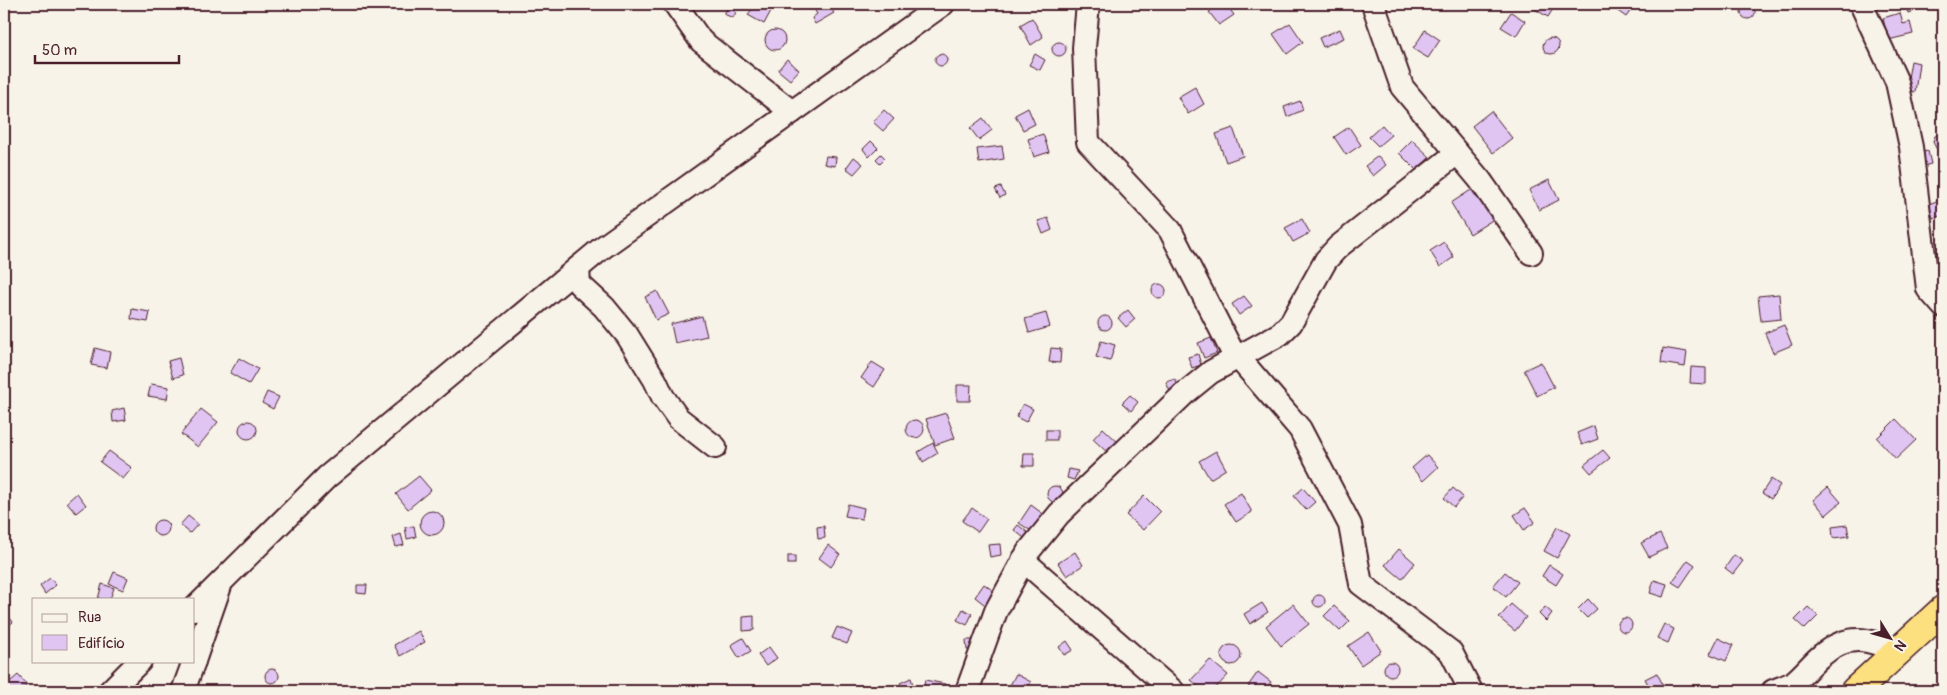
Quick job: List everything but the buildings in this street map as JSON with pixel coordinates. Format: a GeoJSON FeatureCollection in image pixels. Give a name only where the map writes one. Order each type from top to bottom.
{"type":"FeatureCollection","features":[{"type":"Feature","properties":{"kind":"highway"},"geometry":{"type":"LineString","coordinates":[[1855,691],[1943,610]]}},
{"type":"Feature","properties":{"kind":"street"},"geometry":{"type":"LineString","coordinates":[[675,4],[701,41],[792,112]]}},
{"type":"Feature","properties":{"kind":"street"},"geometry":{"type":"LineString","coordinates":[[195,608],[327,477],[602,248],[943,4]]}},
{"type":"Feature","properties":{"kind":"street"},"geometry":{"type":"LineString","coordinates":[[1088,4],[1084,48],[1088,142],[1170,230],[1231,349],[1300,429],[1350,525],[1361,584],[1451,652],[1471,691]]}},
{"type":"Feature","properties":{"kind":"street"},"geometry":{"type":"LineString","coordinates":[[1372,4],[1402,87],[1480,180],[1531,253]]}},
{"type":"Feature","properties":{"kind":"street"},"geometry":{"type":"LineString","coordinates":[[1860,4],[1896,82],[1910,147],[1928,290],[1943,306]]}},
{"type":"Feature","properties":{"kind":"street"},"geometry":{"type":"LineString","coordinates":[[967,691],[996,611],[1028,552],[1059,514],[1184,394],[1211,372],[1280,334],[1291,323],[1326,260],[1338,247],[1457,153]]}},
{"type":"Feature","properties":{"kind":"street"},"geometry":{"type":"LineString","coordinates":[[578,268],[579,284],[604,307],[628,335],[678,418],[715,447]]}},
{"type":"Feature","properties":{"kind":"street"},"geometry":{"type":"LineString","coordinates":[[1023,560],[1173,691]]}},
{"type":"Feature","properties":{"kind":"street"},"geometry":{"type":"LineString","coordinates":[[195,658],[222,581]]}},
{"type":"Feature","properties":{"kind":"street"},"geometry":{"type":"LineString","coordinates":[[1773,691],[1793,682],[1823,654],[1841,643],[1862,639],[1877,642],[1897,652]]}},
{"type":"Feature","properties":{"kind":"street"},"geometry":{"type":"LineString","coordinates":[[110,691],[139,662]]}},
{"type":"Feature","properties":{"kind":"street"},"geometry":{"type":"LineString","coordinates":[[183,691],[194,662]]}}]}
